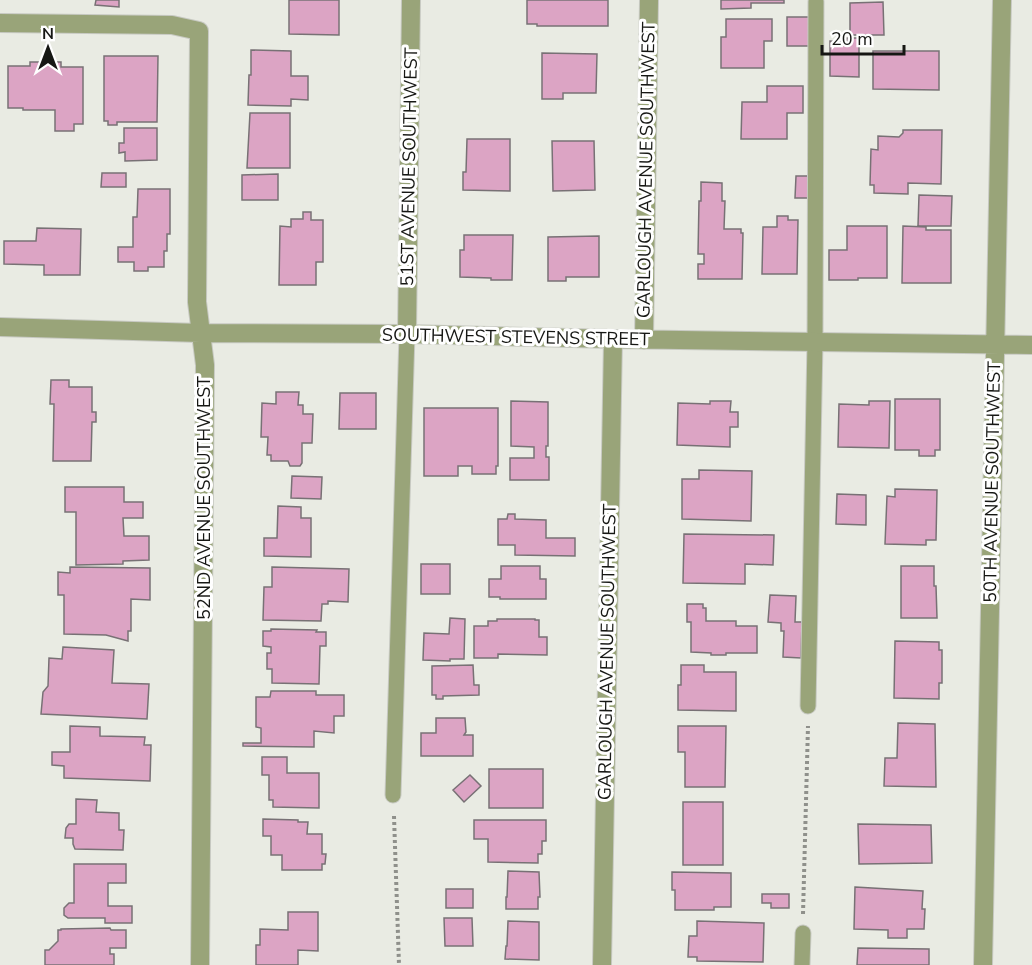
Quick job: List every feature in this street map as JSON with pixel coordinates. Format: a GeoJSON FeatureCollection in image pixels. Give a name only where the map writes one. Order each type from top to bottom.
{"type":"FeatureCollection","features":[{"type":"Feature","properties":{"kind":"street","name":"51ST AVENUE SOUTHWEST"},"geometry":{"type":"LineString","coordinates":[[407,334],[411,0]]}},
{"type":"Feature","properties":{"kind":"street","name":"GARLOUGH AVENUE SOUTHWEST"},"geometry":{"type":"LineString","coordinates":[[644,340],[649,0]]}},
{"type":"Feature","properties":{"kind":"street","name":"50TH AVENUE SOUTHWEST"},"geometry":{"type":"LineString","coordinates":[[983,965],[1002,0]]}},
{"type":"Feature","properties":{"kind":"street","name":"52ND AVENUE SOUTHWEST"},"geometry":{"type":"LineString","coordinates":[[0,23],[172,24],[199,31],[197,302],[205,365],[200,965]]}},
{"type":"Feature","properties":{"kind":"street","name":"SOUTHWEST STEVENS STREET"},"geometry":{"type":"LineString","coordinates":[[0,327],[200,333],[407,334],[644,340],[1032,345]]}},
{"type":"Feature","properties":{"kind":"street","name":"GARLOUGH AVENUE SOUTHWEST"},"geometry":{"type":"LineString","coordinates":[[602,965],[613,339]]}},
{"type":"Feature","properties":{"kind":"lane"},"geometry":{"type":"LineString","coordinates":[[808,706],[815,342],[816,2]]}},
{"type":"Feature","properties":{"kind":"lane"},"geometry":{"type":"LineString","coordinates":[[393,795],[407,334]]}},
{"type":"Feature","properties":{"kind":"lane"},"geometry":{"type":"LineString","coordinates":[[802,965],[803,933]]}},
{"type":"Feature","properties":{"kind":"path"},"geometry":{"type":"LineString","coordinates":[[803,933],[808,706]]}},
{"type":"Feature","properties":{"kind":"path"},"geometry":{"type":"LineString","coordinates":[[393,795],[399,965]]}},
{"type":"Feature","properties":{"kind":"building"},"geometry":{"type":"Polygon","coordinates":[[[96,0],[119,0],[119,7],[95,5],[96,0]]]}},
{"type":"Feature","properties":{"kind":"building"},"geometry":{"type":"Polygon","coordinates":[[[289,0],[339,0],[339,35],[289,34],[289,0]]]}},
{"type":"Feature","properties":{"kind":"building"},"geometry":{"type":"Polygon","coordinates":[[[527,0],[608,0],[608,26],[527,24],[527,0]]]}},
{"type":"Feature","properties":{"kind":"building"},"geometry":{"type":"Polygon","coordinates":[[[721,0],[784,0],[784,3],[751,3],[751,8],[721,9],[721,0]]]}},
{"type":"Feature","properties":{"kind":"building"},"geometry":{"type":"Polygon","coordinates":[[[883,2],[884,35],[850,35],[850,3],[883,2]]]}},
{"type":"Feature","properties":{"kind":"building"},"geometry":{"type":"Polygon","coordinates":[[[787,17],[811,17],[811,46],[787,46],[787,17]]]}},
{"type":"Feature","properties":{"kind":"building"},"geometry":{"type":"Polygon","coordinates":[[[726,19],[772,19],[772,41],[764,41],[764,68],[721,68],[721,37],[726,37],[726,19]]]}},
{"type":"Feature","properties":{"kind":"building"},"geometry":{"type":"Polygon","coordinates":[[[847,38],[859,38],[859,77],[830,76],[830,41],[847,42],[847,38]]]}},
{"type":"Feature","properties":{"kind":"building"},"geometry":{"type":"Polygon","coordinates":[[[251,50],[291,51],[291,76],[308,76],[308,100],[291,99],[291,106],[248,105],[251,50]]]}},
{"type":"Feature","properties":{"kind":"building"},"geometry":{"type":"Polygon","coordinates":[[[873,51],[939,51],[939,90],[873,89],[873,51]]]}},
{"type":"Feature","properties":{"kind":"building"},"geometry":{"type":"Polygon","coordinates":[[[542,53],[597,54],[596,93],[563,93],[563,99],[542,99],[542,53]]]}},
{"type":"Feature","properties":{"kind":"building"},"geometry":{"type":"Polygon","coordinates":[[[104,56],[158,56],[157,122],[117,122],[117,125],[108,125],[108,121],[104,121],[104,56]]]}},
{"type":"Feature","properties":{"kind":"building"},"geometry":{"type":"Polygon","coordinates":[[[30,62],[61,62],[61,67],[83,67],[83,124],[74,124],[74,131],[55,131],[55,110],[8,108],[8,66],[30,66],[30,62]]]}},
{"type":"Feature","properties":{"kind":"building"},"geometry":{"type":"Polygon","coordinates":[[[767,86],[803,86],[803,113],[787,113],[787,139],[741,139],[742,102],[767,102],[767,86]]]}},
{"type":"Feature","properties":{"kind":"building"},"geometry":{"type":"Polygon","coordinates":[[[250,113],[290,113],[290,168],[247,168],[250,113]]]}},
{"type":"Feature","properties":{"kind":"building"},"geometry":{"type":"Polygon","coordinates":[[[124,128],[157,128],[157,160],[125,161],[125,152],[119,153],[119,143],[124,143],[124,128]]]}},
{"type":"Feature","properties":{"kind":"building"},"geometry":{"type":"Polygon","coordinates":[[[903,130],[942,130],[941,184],[908,183],[908,194],[874,193],[874,185],[870,185],[871,149],[878,150],[878,136],[899,137],[903,130]]]}},
{"type":"Feature","properties":{"kind":"building"},"geometry":{"type":"Polygon","coordinates":[[[467,139],[510,139],[510,191],[463,190],[467,139]]]}},
{"type":"Feature","properties":{"kind":"building"},"geometry":{"type":"Polygon","coordinates":[[[552,141],[594,141],[595,190],[553,191],[552,141]]]}},
{"type":"Feature","properties":{"kind":"building"},"geometry":{"type":"Polygon","coordinates":[[[102,173],[126,173],[126,187],[101,187],[102,173]]]}},
{"type":"Feature","properties":{"kind":"building"},"geometry":{"type":"Polygon","coordinates":[[[278,174],[278,200],[242,200],[242,175],[278,174]]]}},
{"type":"Feature","properties":{"kind":"building"},"geometry":{"type":"Polygon","coordinates":[[[796,176],[811,176],[811,198],[795,198],[796,176]]]}},
{"type":"Feature","properties":{"kind":"building"},"geometry":{"type":"Polygon","coordinates":[[[701,182],[722,183],[722,201],[725,201],[724,229],[741,229],[743,233],[742,279],[698,279],[698,264],[704,264],[704,254],[698,254],[701,182]]]}},
{"type":"Feature","properties":{"kind":"building"},"geometry":{"type":"Polygon","coordinates":[[[138,189],[170,189],[170,234],[167,234],[164,267],[148,267],[148,271],[134,271],[134,262],[118,262],[118,247],[133,247],[133,217],[137,217],[138,189]]]}},
{"type":"Feature","properties":{"kind":"building"},"geometry":{"type":"Polygon","coordinates":[[[919,195],[952,196],[951,226],[918,226],[919,195]]]}},
{"type":"Feature","properties":{"kind":"building"},"geometry":{"type":"Polygon","coordinates":[[[303,212],[311,212],[311,220],[323,220],[323,262],[316,262],[316,285],[279,285],[280,226],[291,227],[291,219],[303,219],[303,212]]]}},
{"type":"Feature","properties":{"kind":"building"},"geometry":{"type":"Polygon","coordinates":[[[777,216],[788,216],[788,220],[798,220],[797,274],[762,274],[763,227],[777,227],[777,216]]]}},
{"type":"Feature","properties":{"kind":"building"},"geometry":{"type":"Polygon","coordinates":[[[847,226],[887,226],[887,278],[829,280],[829,250],[847,250],[847,226]]]}},
{"type":"Feature","properties":{"kind":"building"},"geometry":{"type":"Polygon","coordinates":[[[903,226],[926,227],[926,230],[951,230],[951,283],[902,283],[903,226]]]}},
{"type":"Feature","properties":{"kind":"building"},"geometry":{"type":"Polygon","coordinates":[[[37,228],[81,229],[80,275],[44,275],[44,265],[4,264],[4,241],[36,241],[37,228]]]}},
{"type":"Feature","properties":{"kind":"building"},"geometry":{"type":"Polygon","coordinates":[[[464,235],[513,235],[512,280],[460,277],[460,250],[464,250],[464,235]]]}},
{"type":"Feature","properties":{"kind":"building"},"geometry":{"type":"Polygon","coordinates":[[[599,236],[599,277],[566,277],[566,281],[548,281],[548,237],[599,236]]]}},
{"type":"Feature","properties":{"kind":"building"},"geometry":{"type":"Polygon","coordinates":[[[51,380],[69,380],[69,387],[92,387],[92,412],[96,412],[96,422],[92,422],[91,461],[53,461],[54,404],[50,404],[51,380]]]}},
{"type":"Feature","properties":{"kind":"building"},"geometry":{"type":"Polygon","coordinates":[[[276,392],[299,392],[298,405],[303,405],[303,414],[313,414],[312,443],[302,443],[300,466],[290,466],[288,461],[271,461],[271,455],[267,455],[268,437],[261,437],[262,403],[276,404],[276,392]]]}},
{"type":"Feature","properties":{"kind":"building"},"geometry":{"type":"Polygon","coordinates":[[[340,393],[376,393],[376,429],[339,429],[340,393]]]}},
{"type":"Feature","properties":{"kind":"building"},"geometry":{"type":"Polygon","coordinates":[[[895,399],[940,399],[940,450],[935,450],[935,456],[919,456],[919,450],[895,450],[895,399]]]}},
{"type":"Feature","properties":{"kind":"building"},"geometry":{"type":"Polygon","coordinates":[[[511,401],[548,402],[546,457],[549,457],[549,480],[510,480],[510,458],[534,458],[534,447],[511,446],[511,401]]]}},
{"type":"Feature","properties":{"kind":"building"},"geometry":{"type":"Polygon","coordinates":[[[710,401],[731,401],[730,412],[738,412],[738,427],[730,427],[730,447],[677,445],[678,403],[710,404],[710,401]]]}},
{"type":"Feature","properties":{"kind":"building"},"geometry":{"type":"Polygon","coordinates":[[[869,401],[890,401],[889,448],[838,447],[839,404],[869,405],[869,401]]]}},
{"type":"Feature","properties":{"kind":"building"},"geometry":{"type":"Polygon","coordinates":[[[424,408],[498,408],[496,474],[472,474],[472,466],[458,466],[458,476],[424,476],[424,408]]]}},
{"type":"Feature","properties":{"kind":"building"},"geometry":{"type":"Polygon","coordinates":[[[699,470],[752,471],[751,521],[682,519],[682,479],[699,479],[699,470]]]}},
{"type":"Feature","properties":{"kind":"building"},"geometry":{"type":"Polygon","coordinates":[[[292,476],[322,477],[321,499],[291,498],[292,476]]]}},
{"type":"Feature","properties":{"kind":"building"},"geometry":{"type":"Polygon","coordinates":[[[65,487],[124,487],[124,502],[143,502],[143,518],[123,518],[124,536],[149,536],[149,560],[123,561],[123,564],[76,565],[76,512],[65,512],[65,487]]]}},
{"type":"Feature","properties":{"kind":"building"},"geometry":{"type":"Polygon","coordinates":[[[895,489],[937,490],[936,540],[926,540],[926,545],[885,544],[887,496],[895,497],[895,489]]]}},
{"type":"Feature","properties":{"kind":"building"},"geometry":{"type":"Polygon","coordinates":[[[837,494],[866,495],[866,525],[836,524],[837,494]]]}},
{"type":"Feature","properties":{"kind":"building"},"geometry":{"type":"Polygon","coordinates":[[[278,506],[301,507],[301,518],[311,518],[311,557],[264,556],[264,538],[277,538],[278,506]]]}},
{"type":"Feature","properties":{"kind":"building"},"geometry":{"type":"Polygon","coordinates":[[[508,514],[515,514],[515,519],[546,520],[546,538],[575,538],[575,556],[515,555],[515,545],[498,545],[498,519],[507,519],[508,514]]]}},
{"type":"Feature","properties":{"kind":"building"},"geometry":{"type":"Polygon","coordinates":[[[684,534],[774,535],[773,565],[745,564],[745,584],[683,583],[684,534]]]}},
{"type":"Feature","properties":{"kind":"building"},"geometry":{"type":"Polygon","coordinates":[[[421,564],[450,564],[450,594],[421,594],[421,564]]]}},
{"type":"Feature","properties":{"kind":"building"},"geometry":{"type":"Polygon","coordinates":[[[501,566],[540,566],[540,579],[546,579],[546,599],[489,597],[489,579],[501,579],[501,566]]]}},
{"type":"Feature","properties":{"kind":"building"},"geometry":{"type":"Polygon","coordinates":[[[901,566],[934,566],[937,618],[901,618],[901,566]]]}},
{"type":"Feature","properties":{"kind":"building"},"geometry":{"type":"Polygon","coordinates":[[[70,567],[150,568],[150,600],[131,599],[131,631],[128,631],[128,641],[106,635],[64,634],[64,595],[58,595],[58,572],[70,573],[70,567]]]}},
{"type":"Feature","properties":{"kind":"building"},"geometry":{"type":"Polygon","coordinates":[[[272,567],[349,569],[348,602],[328,601],[328,604],[322,604],[321,621],[263,620],[264,587],[272,587],[272,567]]]}},
{"type":"Feature","properties":{"kind":"building"},"geometry":{"type":"Polygon","coordinates":[[[770,595],[796,596],[795,622],[802,622],[801,658],[783,657],[784,631],[781,631],[781,623],[768,622],[770,595]]]}},
{"type":"Feature","properties":{"kind":"building"},"geometry":{"type":"Polygon","coordinates":[[[687,604],[703,604],[703,608],[706,608],[706,621],[736,621],[736,626],[757,626],[757,653],[711,655],[711,653],[691,652],[691,622],[687,622],[687,604]]]}},
{"type":"Feature","properties":{"kind":"building"},"geometry":{"type":"Polygon","coordinates":[[[450,618],[465,619],[464,659],[423,660],[424,633],[449,634],[450,618]]]}},
{"type":"Feature","properties":{"kind":"building"},"geometry":{"type":"Polygon","coordinates":[[[497,619],[539,620],[539,637],[547,637],[547,655],[498,654],[498,658],[474,658],[474,626],[488,626],[488,621],[497,621],[497,619]]]}},
{"type":"Feature","properties":{"kind":"building"},"geometry":{"type":"Polygon","coordinates":[[[271,629],[326,632],[326,646],[320,646],[319,684],[272,683],[272,669],[267,669],[267,653],[271,653],[271,647],[263,646],[263,631],[271,631],[271,629]]]}},
{"type":"Feature","properties":{"kind":"building"},"geometry":{"type":"Polygon","coordinates":[[[895,641],[939,642],[939,650],[942,650],[942,683],[939,683],[939,699],[894,698],[895,641]]]}},
{"type":"Feature","properties":{"kind":"building"},"geometry":{"type":"Polygon","coordinates":[[[63,647],[114,650],[112,683],[149,684],[147,719],[41,714],[43,692],[48,686],[49,658],[62,659],[63,647]]]}},
{"type":"Feature","properties":{"kind":"building"},"geometry":{"type":"Polygon","coordinates":[[[473,665],[474,685],[479,685],[479,695],[443,696],[443,699],[436,699],[436,695],[432,695],[432,666],[473,665]]]}},
{"type":"Feature","properties":{"kind":"building"},"geometry":{"type":"Polygon","coordinates":[[[681,665],[704,665],[704,672],[736,672],[736,711],[678,710],[681,665]]]}},
{"type":"Feature","properties":{"kind":"building"},"geometry":{"type":"Polygon","coordinates":[[[271,691],[316,691],[316,695],[344,695],[344,716],[334,716],[334,733],[314,731],[314,747],[243,746],[243,743],[261,743],[261,728],[256,727],[256,697],[270,697],[271,691]]]}},
{"type":"Feature","properties":{"kind":"building"},"geometry":{"type":"Polygon","coordinates":[[[436,718],[465,718],[466,732],[464,735],[473,735],[473,756],[421,756],[421,733],[436,733],[436,718]]]}},
{"type":"Feature","properties":{"kind":"building"},"geometry":{"type":"Polygon","coordinates":[[[898,723],[935,724],[936,787],[884,786],[885,758],[897,758],[898,723]]]}},
{"type":"Feature","properties":{"kind":"building"},"geometry":{"type":"Polygon","coordinates":[[[70,726],[100,727],[100,736],[145,737],[144,745],[151,745],[150,781],[64,778],[64,766],[52,765],[52,752],[70,752],[70,726]]]}},
{"type":"Feature","properties":{"kind":"building"},"geometry":{"type":"Polygon","coordinates":[[[678,726],[726,726],[725,787],[685,787],[685,752],[678,752],[678,726]]]}},
{"type":"Feature","properties":{"kind":"building"},"geometry":{"type":"Polygon","coordinates":[[[262,757],[287,757],[287,773],[319,773],[319,808],[273,807],[273,800],[269,800],[269,775],[262,775],[262,757]]]}},
{"type":"Feature","properties":{"kind":"building"},"geometry":{"type":"Polygon","coordinates":[[[489,769],[543,769],[543,808],[489,808],[489,769]]]}},
{"type":"Feature","properties":{"kind":"building"},"geometry":{"type":"Polygon","coordinates":[[[470,775],[481,786],[464,802],[453,790],[470,775]]]}},
{"type":"Feature","properties":{"kind":"building"},"geometry":{"type":"Polygon","coordinates":[[[76,799],[97,800],[96,812],[119,813],[119,830],[124,830],[123,850],[75,849],[73,838],[65,838],[69,824],[76,824],[76,799]]]}},
{"type":"Feature","properties":{"kind":"building"},"geometry":{"type":"Polygon","coordinates":[[[683,802],[723,802],[723,865],[683,865],[683,802]]]}},
{"type":"Feature","properties":{"kind":"building"},"geometry":{"type":"Polygon","coordinates":[[[263,819],[308,822],[307,834],[322,834],[322,854],[326,854],[322,870],[282,870],[282,855],[271,855],[271,836],[263,836],[263,819]]]}},
{"type":"Feature","properties":{"kind":"building"},"geometry":{"type":"Polygon","coordinates":[[[474,820],[546,820],[546,841],[542,841],[542,854],[538,854],[538,863],[488,862],[488,839],[474,839],[474,820]]]}},
{"type":"Feature","properties":{"kind":"building"},"geometry":{"type":"Polygon","coordinates":[[[858,824],[931,825],[932,863],[859,864],[858,824]]]}},
{"type":"Feature","properties":{"kind":"building"},"geometry":{"type":"Polygon","coordinates":[[[74,864],[126,864],[126,883],[108,883],[108,906],[132,906],[132,923],[105,923],[105,918],[68,918],[64,915],[64,908],[69,903],[74,903],[74,864]]]}},
{"type":"Feature","properties":{"kind":"building"},"geometry":{"type":"Polygon","coordinates":[[[508,871],[539,872],[538,909],[506,909],[508,871]]]}},
{"type":"Feature","properties":{"kind":"building"},"geometry":{"type":"Polygon","coordinates":[[[672,872],[731,873],[731,907],[714,907],[714,910],[675,910],[672,872]]]}},
{"type":"Feature","properties":{"kind":"building"},"geometry":{"type":"Polygon","coordinates":[[[855,887],[923,891],[924,929],[907,929],[907,938],[888,938],[888,930],[854,929],[855,887]]]}},
{"type":"Feature","properties":{"kind":"building"},"geometry":{"type":"Polygon","coordinates":[[[446,889],[473,889],[473,908],[446,908],[446,889]]]}},
{"type":"Feature","properties":{"kind":"building"},"geometry":{"type":"Polygon","coordinates":[[[762,894],[789,894],[789,908],[771,908],[771,903],[762,903],[762,894]]]}},
{"type":"Feature","properties":{"kind":"building"},"geometry":{"type":"Polygon","coordinates":[[[288,912],[318,912],[318,951],[298,950],[298,965],[256,965],[256,945],[260,945],[260,929],[288,930],[288,912]]]}},
{"type":"Feature","properties":{"kind":"building"},"geometry":{"type":"Polygon","coordinates":[[[444,918],[472,918],[473,946],[445,946],[444,918]]]}},
{"type":"Feature","properties":{"kind":"building"},"geometry":{"type":"Polygon","coordinates":[[[508,921],[539,922],[539,960],[505,959],[508,921]]]}},
{"type":"Feature","properties":{"kind":"building"},"geometry":{"type":"Polygon","coordinates":[[[697,921],[764,923],[763,962],[697,961],[697,957],[688,957],[689,936],[697,936],[697,921]]]}},
{"type":"Feature","properties":{"kind":"building"},"geometry":{"type":"Polygon","coordinates":[[[110,928],[111,930],[126,930],[126,948],[110,948],[110,954],[114,954],[114,965],[45,965],[45,950],[49,950],[58,941],[58,930],[110,928]]]}},
{"type":"Feature","properties":{"kind":"building"},"geometry":{"type":"Polygon","coordinates":[[[858,948],[929,949],[929,965],[857,965],[858,948]]]}}]}
